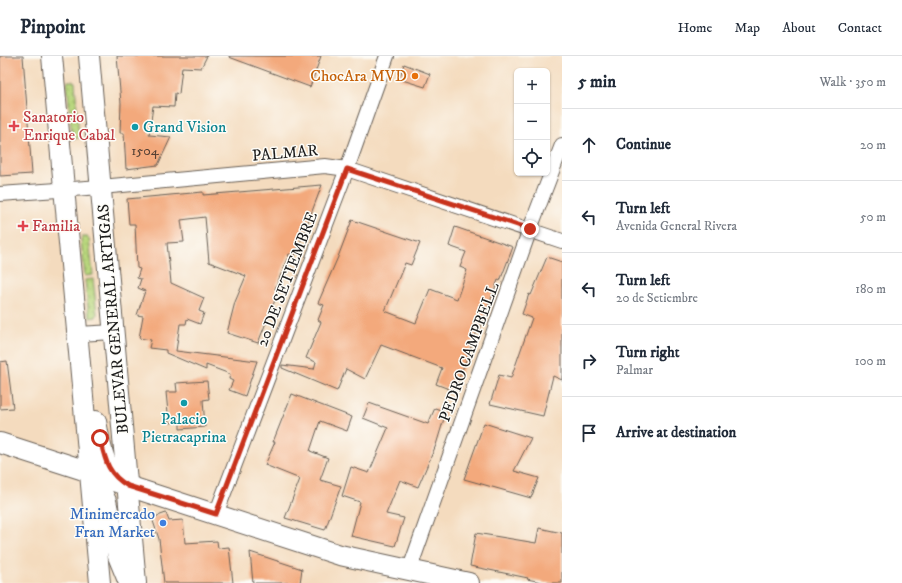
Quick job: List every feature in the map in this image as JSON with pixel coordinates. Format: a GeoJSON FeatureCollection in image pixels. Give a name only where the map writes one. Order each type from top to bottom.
{"type":"FeatureCollection","features":[{"type":"Feature","properties":{"kind":"main road"},"geometry":{"type":"LineString","coordinates":[[52,56],[100,583]]}},
{"type":"Feature","properties":{"kind":"main road","name":"BULEVAR GENERAL ARTIGAS"},"geometry":{"type":"LineString","coordinates":[[89,56],[136,583]]}},
{"type":"Feature","properties":{"kind":"main road"},"geometry":{"type":"LineString","coordinates":[[78,339],[88,363],[96,423],[106,461],[114,476],[128,486]]}},
{"type":"Feature","properties":{"kind":"main road"},"geometry":{"type":"LineString","coordinates":[[0,444],[90,472],[128,486],[340,555],[470,583]]}},
{"type":"Feature","properties":{"kind":"main road"},"geometry":{"type":"LineString","coordinates":[[90,472],[100,486],[106,501],[118,556],[129,583]]}},
{"type":"Feature","properties":{"kind":"street","name":"20 DE SETIEMBRE"},"geometry":{"type":"LineString","coordinates":[[216,514],[347,169],[388,56]]}},
{"type":"Feature","properties":{"kind":"street","name":"PEDRO CAMPBELL"},"geometry":{"type":"LineString","coordinates":[[409,571],[530,229],[562,144]]}},
{"type":"Feature","properties":{"kind":"street","name":"PALMAR"},"geometry":{"type":"LineString","coordinates":[[0,194],[101,187],[325,166],[347,169],[530,229],[562,241]]}},
{"type":"Feature","properties":{"kind":"street"},"geometry":{"type":"LineString","coordinates":[[78,339],[114,332]]}},
{"type":"Feature","properties":{"kind":"green space"},"geometry":{"type":"Polygon","coordinates":[[[68,81],[75,82],[79,138],[73,139],[67,83],[68,81]]]}},
{"type":"Feature","properties":{"kind":"green space"},"geometry":{"type":"Polygon","coordinates":[[[82,237],[88,237],[89,239],[93,275],[85,276],[81,240],[82,237]]]}},
{"type":"Feature","properties":{"kind":"green space"},"geometry":{"type":"Polygon","coordinates":[[[93,279],[97,314],[96,317],[90,318],[85,280],[93,279]]]}},
{"type":"Feature","properties":{"kind":"building","name":"Sanatorio Enrique Cabal"},"geometry":{"type":"Polygon","coordinates":[[[0,56],[23,56],[32,174],[0,176],[0,56]]]}},
{"type":"Feature","properties":{"kind":"building"},"geometry":{"type":"Polygon","coordinates":[[[117,56],[207,56],[201,68],[182,67],[179,94],[175,93],[174,107],[153,106],[149,135],[171,137],[158,165],[126,169],[124,133],[120,133],[121,103],[117,56]]]}},
{"type":"Feature","properties":{"kind":"building"},"geometry":{"type":"Polygon","coordinates":[[[229,56],[321,56],[310,87],[229,56]]]}},
{"type":"Feature","properties":{"kind":"building","name":"ChocAra MVD"},"geometry":{"type":"Polygon","coordinates":[[[404,64],[430,74],[425,87],[399,79],[404,64]]]}},
{"type":"Feature","properties":{"kind":"building"},"geometry":{"type":"Polygon","coordinates":[[[322,185],[295,256],[289,254],[275,289],[279,290],[258,343],[227,333],[235,302],[246,276],[209,262],[205,217],[181,220],[184,242],[167,243],[171,283],[204,298],[199,311],[204,313],[200,324],[187,319],[186,324],[180,324],[176,351],[257,361],[245,396],[229,390],[233,381],[229,379],[230,374],[206,365],[206,370],[166,353],[166,350],[149,348],[151,340],[139,338],[143,316],[137,315],[145,291],[138,288],[141,279],[137,278],[140,269],[137,268],[135,224],[129,224],[127,199],[203,192],[203,195],[322,185]]]}},
{"type":"Feature","properties":{"kind":"building"},"geometry":{"type":"Polygon","coordinates":[[[352,220],[420,243],[411,265],[405,263],[385,311],[416,323],[430,289],[457,299],[467,270],[460,267],[466,252],[449,246],[455,227],[513,247],[500,281],[498,280],[480,329],[478,329],[454,391],[436,384],[442,368],[381,345],[365,379],[346,369],[337,391],[282,368],[282,365],[314,369],[316,362],[306,358],[321,322],[318,320],[324,305],[318,303],[352,220]]]}},
{"type":"Feature","properties":{"kind":"building"},"geometry":{"type":"Polygon","coordinates":[[[547,257],[562,262],[562,380],[553,376],[543,416],[490,404],[499,375],[511,378],[532,318],[522,314],[529,294],[531,295],[547,257]]]}},
{"type":"Feature","properties":{"kind":"building"},"geometry":{"type":"Polygon","coordinates":[[[7,361],[13,408],[0,409],[0,362],[7,361]]]}},
{"type":"Feature","properties":{"kind":"building","name":"Palacio Pietracaprina"},"geometry":{"type":"Polygon","coordinates":[[[207,381],[209,399],[203,400],[205,427],[180,429],[180,422],[169,423],[166,392],[177,392],[176,383],[207,381]]]}},
{"type":"Feature","properties":{"kind":"building"},"geometry":{"type":"Polygon","coordinates":[[[292,394],[352,417],[347,431],[320,421],[310,451],[328,458],[320,480],[341,486],[325,530],[285,518],[300,479],[265,465],[292,394]]]}},
{"type":"Feature","properties":{"kind":"building"},"geometry":{"type":"Polygon","coordinates":[[[369,403],[428,424],[435,408],[446,412],[436,445],[418,487],[400,480],[386,514],[404,518],[395,546],[351,536],[360,502],[342,496],[351,467],[369,473],[388,428],[363,418],[369,403]]]}},
{"type":"Feature","properties":{"kind":"building"},"geometry":{"type":"Polygon","coordinates":[[[484,423],[531,438],[514,471],[539,478],[531,498],[464,479],[484,423]]]}},
{"type":"Feature","properties":{"kind":"building"},"geometry":{"type":"Polygon","coordinates":[[[166,513],[169,521],[183,520],[185,543],[217,541],[218,548],[229,547],[233,583],[164,583],[159,539],[152,518],[166,513]]]}},
{"type":"Feature","properties":{"kind":"building"},"geometry":{"type":"Polygon","coordinates":[[[539,528],[562,533],[562,583],[546,583],[470,566],[476,533],[536,543],[539,528]]]}},
{"type":"Feature","properties":{"kind":"building"},"geometry":{"type":"Polygon","coordinates":[[[250,552],[302,569],[300,583],[253,583],[250,552]]]}},
{"type":"Feature","properties":{"kind":"place","name":"ChocAra MVD"},"geometry":{"type":"Point","coordinates":[415,76]}},
{"type":"Feature","properties":{"kind":"place","name":"Sanatorio Enrique Cabal"},"geometry":{"type":"Point","coordinates":[14,126]}},
{"type":"Feature","properties":{"kind":"place","name":"Grand Vision"},"geometry":{"type":"Point","coordinates":[135,127]}},
{"type":"Feature","properties":{"kind":"place","name":"Familia"},"geometry":{"type":"Point","coordinates":[23,226]}},
{"type":"Feature","properties":{"kind":"place","name":"Palacio Pietracaprina"},"geometry":{"type":"Point","coordinates":[184,403]}},
{"type":"Feature","properties":{"kind":"place","name":"Minimercado Fran Market"},"geometry":{"type":"Point","coordinates":[163,523]}},
{"type":"Feature","properties":{"kind":"route"},"geometry":{"type":"LineString","coordinates":[[100,438],[109,468],[119,481],[128,486],[216,514],[347,169],[530,229]]}}]}
